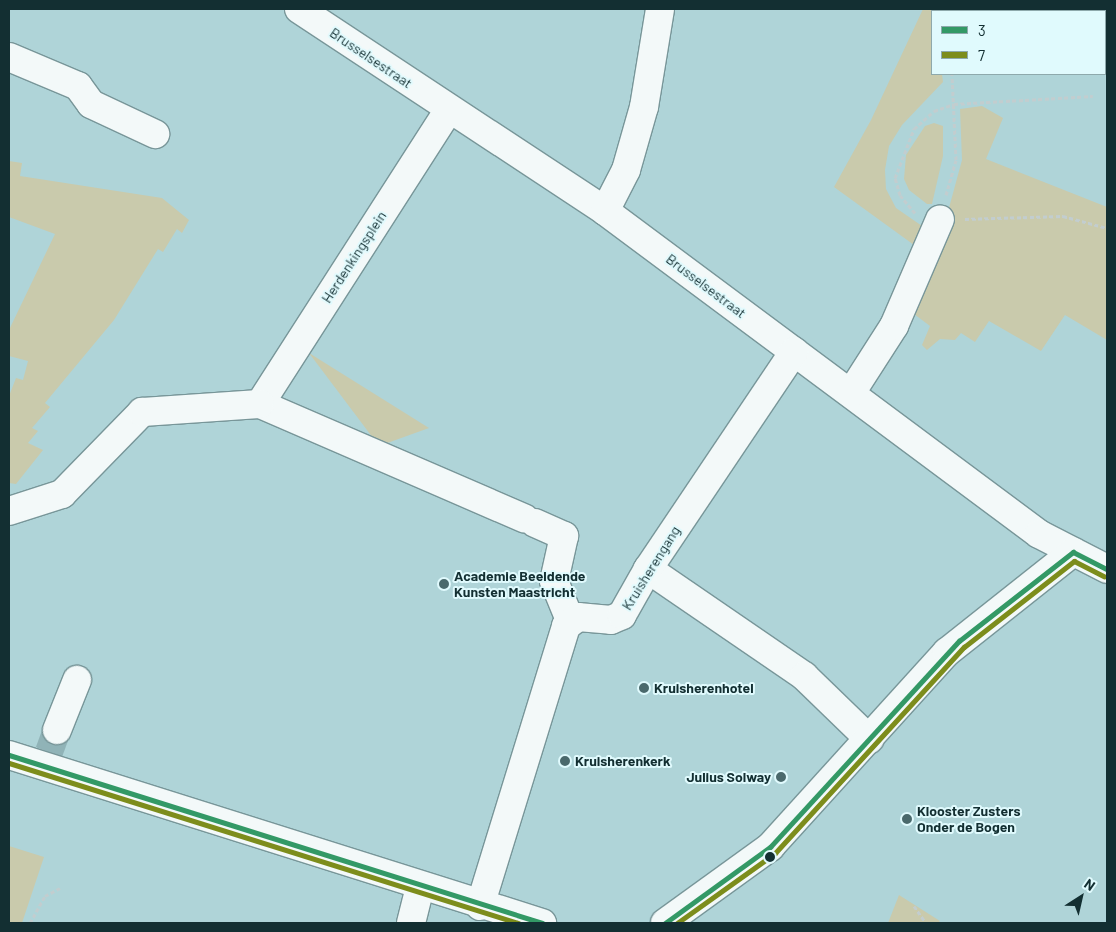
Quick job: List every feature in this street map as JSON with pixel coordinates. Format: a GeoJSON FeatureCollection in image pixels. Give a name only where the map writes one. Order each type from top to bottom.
{"type":"FeatureCollection","features":[{"type":"Feature","properties":{"kind":"street","name":"Brusselsestraat"},"geometry":{"type":"LineString","coordinates":[[299,9],[448,110],[605,211],[1038,534],[1107,570]]}},
{"type":"Feature","properties":{"kind":"street"},"geometry":{"type":"LineString","coordinates":[[605,211],[626,170],[644,106],[660,9]]}},
{"type":"Feature","properties":{"kind":"street"},"geometry":{"type":"LineString","coordinates":[[9,57],[78,86],[91,104],[155,134]]}},
{"type":"Feature","properties":{"kind":"street","name":"Herdenkingsplein"},"geometry":{"type":"LineString","coordinates":[[260,404],[448,110]]}},
{"type":"Feature","properties":{"kind":"street"},"geometry":{"type":"LineString","coordinates":[[851,393],[894,326],[940,219]]}},
{"type":"Feature","properties":{"kind":"street","name":"Kruisherengang"},"geometry":{"type":"LineString","coordinates":[[570,620],[578,616],[611,620],[622,615],[648,569],[794,352]]}},
{"type":"Feature","properties":{"kind":"street"},"geometry":{"type":"LineString","coordinates":[[9,511],[62,494],[142,412],[260,404],[564,536],[554,581],[570,620],[480,906]]}},
{"type":"Feature","properties":{"kind":"street"},"geometry":{"type":"LineString","coordinates":[[665,923],[770,847],[959,641],[1073,552]]}},
{"type":"Feature","properties":{"kind":"street"},"geometry":{"type":"LineString","coordinates":[[648,569],[804,676],[869,739]]}},
{"type":"Feature","properties":{"kind":"street"},"geometry":{"type":"LineString","coordinates":[[50,749],[77,680]]}},
{"type":"Feature","properties":{"kind":"street"},"geometry":{"type":"LineString","coordinates":[[9,755],[50,749],[424,889],[542,923]]}},
{"type":"Feature","properties":{"kind":"street"},"geometry":{"type":"LineString","coordinates":[[411,923],[424,889]]}},
{"type":"Feature","properties":{"kind":"path"},"geometry":{"type":"LineString","coordinates":[[940,219],[956,160],[952,75]]}},
{"type":"Feature","properties":{"kind":"path"},"geometry":{"type":"LineString","coordinates":[[1093,96],[954,104],[934,111],[914,129],[895,178],[908,208],[940,219],[1063,216],[1107,228]]}},
{"type":"Feature","properties":{"kind":"path"},"geometry":{"type":"LineString","coordinates":[[30,923],[44,896],[60,888]]}},
{"type":"Feature","properties":{"kind":"path"},"geometry":{"type":"LineString","coordinates":[[914,906],[926,923]]}},
{"type":"Feature","properties":{"kind":"green space"},"geometry":{"type":"Polygon","coordinates":[[[923,9],[939,9],[931,10],[931,75],[942,75],[943,82],[902,125],[889,146],[885,170],[886,189],[896,208],[925,228],[914,245],[834,187],[871,120],[923,9]]]}},
{"type":"Feature","properties":{"kind":"green space"},"geometry":{"type":"Polygon","coordinates":[[[982,106],[1003,118],[986,159],[1107,207],[1107,340],[1065,315],[1041,351],[989,321],[975,342],[961,333],[955,340],[940,339],[927,350],[922,345],[930,326],[910,311],[940,241],[962,160],[960,109],[982,106]]]}},
{"type":"Feature","properties":{"kind":"green space"},"geometry":{"type":"Polygon","coordinates":[[[934,123],[943,126],[943,156],[932,204],[927,204],[909,190],[904,179],[906,155],[925,126],[934,123]]]}},
{"type":"Feature","properties":{"kind":"green space"},"geometry":{"type":"Polygon","coordinates":[[[9,161],[22,163],[20,176],[162,198],[189,220],[182,233],[177,229],[163,252],[158,249],[114,320],[45,403],[50,407],[32,428],[38,431],[28,443],[43,450],[16,484],[9,483],[9,396],[16,378],[23,380],[28,361],[9,356],[9,330],[55,234],[9,217],[9,161]]]}},
{"type":"Feature","properties":{"kind":"green space"},"geometry":{"type":"Polygon","coordinates":[[[309,353],[429,428],[379,446],[309,353]]]}},
{"type":"Feature","properties":{"kind":"green space"},"geometry":{"type":"Polygon","coordinates":[[[9,846],[44,857],[22,923],[9,923],[9,846]]]}},
{"type":"Feature","properties":{"kind":"green space"},"geometry":{"type":"Polygon","coordinates":[[[899,895],[940,921],[938,923],[888,923],[899,895]]]}},
{"type":"Feature","properties":{"kind":"tunnel"},"geometry":{"type":"LineString","coordinates":[[49,752],[57,730]]}},
{"type":"Feature","properties":{"kind":"transit line","name":"3"},"geometry":{"type":"LineString","coordinates":[[665,923],[770,847],[959,641],[1073,552],[1107,569]]}},
{"type":"Feature","properties":{"kind":"transit line","name":"7"},"geometry":{"type":"LineString","coordinates":[[677,923],[775,853],[964,647],[1074,561],[1104,576]]}},
{"type":"Feature","properties":{"kind":"transit line","name":"3"},"geometry":{"type":"LineString","coordinates":[[9,755],[542,923]]}},
{"type":"Feature","properties":{"kind":"transit line","name":"7"},"geometry":{"type":"LineString","coordinates":[[9,763],[518,923]]}},
{"type":"Feature","properties":{"kind":"place","name":"Academie Beeldende Kunsten Maastricht"},"geometry":{"type":"Point","coordinates":[444,584]}},
{"type":"Feature","properties":{"kind":"place","name":"Kruisherenhotel"},"geometry":{"type":"Point","coordinates":[644,688]}},
{"type":"Feature","properties":{"kind":"place","name":"Kruisherenkerk"},"geometry":{"type":"Point","coordinates":[565,761]}},
{"type":"Feature","properties":{"kind":"place","name":"Julius Solway"},"geometry":{"type":"Point","coordinates":[781,777]}},
{"type":"Feature","properties":{"kind":"place","name":"Klooster Zusters Onder de Bogen"},"geometry":{"type":"Point","coordinates":[907,819]}}]}
